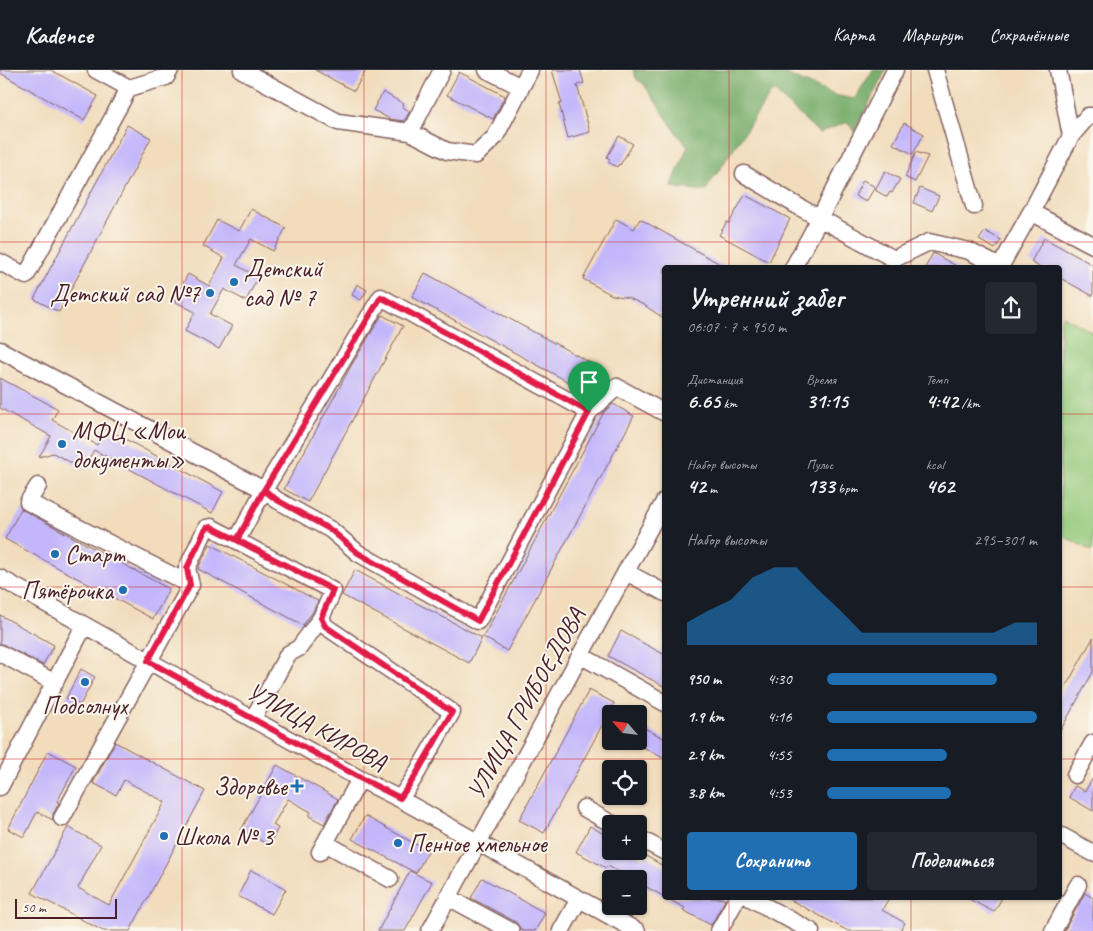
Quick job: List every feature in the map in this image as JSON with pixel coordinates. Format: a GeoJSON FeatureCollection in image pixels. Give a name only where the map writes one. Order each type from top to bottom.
{"type":"FeatureCollection","features":[{"type":"Feature","properties":{"kind":"street"},"geometry":{"type":"LineString","coordinates":[[96,70],[129,88]]}},
{"type":"Feature","properties":{"kind":"street"},"geometry":{"type":"LineString","coordinates":[[0,262],[26,276],[129,88],[166,77],[170,70]]}},
{"type":"Feature","properties":{"kind":"street"},"geometry":{"type":"LineString","coordinates":[[242,70],[338,122],[410,132],[447,150],[476,155],[495,137],[530,70]]}},
{"type":"Feature","properties":{"kind":"street"},"geometry":{"type":"LineString","coordinates":[[410,132],[442,70]]}},
{"type":"Feature","properties":{"kind":"street"},"geometry":{"type":"LineString","coordinates":[[487,70],[521,87]]}},
{"type":"Feature","properties":{"kind":"street"},"geometry":{"type":"LineString","coordinates":[[795,265],[895,70]]}},
{"type":"Feature","properties":{"kind":"street"},"geometry":{"type":"LineString","coordinates":[[935,70],[974,206]]}},
{"type":"Feature","properties":{"kind":"street"},"geometry":{"type":"LineString","coordinates":[[1058,70],[1071,136]]}},
{"type":"Feature","properties":{"kind":"street"},"geometry":{"type":"LineString","coordinates":[[1001,265],[1071,136],[1088,116],[1093,116]]}},
{"type":"Feature","properties":{"kind":"street"},"geometry":{"type":"LineString","coordinates":[[744,174],[894,259],[929,242],[969,251],[996,265]]}},
{"type":"Feature","properties":{"kind":"street"},"geometry":{"type":"LineString","coordinates":[[1031,212],[1093,245]]}},
{"type":"Feature","properties":{"kind":"street"},"geometry":{"type":"LineString","coordinates":[[237,540],[264,490],[381,297],[589,412]]}},
{"type":"Feature","properties":{"kind":"street"},"geometry":{"type":"LineString","coordinates":[[0,350],[264,490],[277,500],[331,530],[358,553],[478,621],[589,412],[617,387],[662,411]]}},
{"type":"Feature","properties":{"kind":"street"},"geometry":{"type":"LineString","coordinates":[[38,486],[28,502],[190,585]]}},
{"type":"Feature","properties":{"kind":"street","name":"УЛИЦА ГРИБОЕДОВА"},"geometry":{"type":"LineString","coordinates":[[430,931],[662,506]]}},
{"type":"Feature","properties":{"kind":"street"},"geometry":{"type":"LineString","coordinates":[[62,818],[190,585],[187,568],[206,528],[211,527],[333,590],[321,618],[299,648],[288,654],[253,719]]}},
{"type":"Feature","properties":{"kind":"street"},"geometry":{"type":"LineString","coordinates":[[626,572],[662,591]]}},
{"type":"Feature","properties":{"kind":"street","name":"УЛИЦА КИРОВА"},"geometry":{"type":"LineString","coordinates":[[0,578],[637,931]]}},
{"type":"Feature","properties":{"kind":"street"},"geometry":{"type":"LineString","coordinates":[[321,618],[325,626],[452,712],[414,778],[400,798]]}},
{"type":"Feature","properties":{"kind":"street"},"geometry":{"type":"LineString","coordinates":[[3,776],[84,626]]}},
{"type":"Feature","properties":{"kind":"street"},"geometry":{"type":"LineString","coordinates":[[0,653],[54,683]]}},
{"type":"Feature","properties":{"kind":"street"},"geometry":{"type":"LineString","coordinates":[[580,655],[662,701]]}},
{"type":"Feature","properties":{"kind":"street"},"geometry":{"type":"LineString","coordinates":[[1075,775],[1093,743]]}},
{"type":"Feature","properties":{"kind":"street"},"geometry":{"type":"LineString","coordinates":[[360,778],[322,848],[390,879]]}},
{"type":"Feature","properties":{"kind":"street"},"geometry":{"type":"LineString","coordinates":[[584,808],[602,818]]}},
{"type":"Feature","properties":{"kind":"street"},"geometry":{"type":"LineString","coordinates":[[1062,836],[1093,854]]}},
{"type":"Feature","properties":{"kind":"street"},"geometry":{"type":"LineString","coordinates":[[647,842],[662,850]]}},
{"type":"Feature","properties":{"kind":"street"},"geometry":{"type":"LineString","coordinates":[[1053,931],[1078,885]]}},
{"type":"Feature","properties":{"kind":"street"},"geometry":{"type":"LineString","coordinates":[[448,897],[511,931]]}},
{"type":"Feature","properties":{"kind":"street"},"geometry":{"type":"LineString","coordinates":[[561,931],[579,899]]}},
{"type":"Feature","properties":{"kind":"street"},"geometry":{"type":"LineString","coordinates":[[719,931],[736,900]]}},
{"type":"Feature","properties":{"kind":"street"},"geometry":{"type":"LineString","coordinates":[[754,900],[811,931]]}},
{"type":"Feature","properties":{"kind":"green space"},"geometry":{"type":"Polygon","coordinates":[[[633,70],[777,70],[834,95],[854,99],[873,70],[886,70],[854,132],[848,122],[819,133],[773,90],[705,191],[671,187],[688,146],[678,135],[643,83],[637,80],[633,70]]]}},
{"type":"Feature","properties":{"kind":"green space"},"geometry":{"type":"Polygon","coordinates":[[[1063,316],[1093,332],[1092,551],[1062,535],[1063,316]]]}},
{"type":"Feature","properties":{"kind":"building"},"geometry":{"type":"Polygon","coordinates":[[[0,70],[51,70],[98,96],[84,120],[0,73],[0,70]]]}},
{"type":"Feature","properties":{"kind":"building"},"geometry":{"type":"Polygon","coordinates":[[[315,70],[366,70],[354,91],[315,70]]]}},
{"type":"Feature","properties":{"kind":"building"},"geometry":{"type":"Polygon","coordinates":[[[552,70],[580,70],[584,83],[577,85],[590,132],[568,138],[559,104],[562,103],[552,70]]]}},
{"type":"Feature","properties":{"kind":"building"},"geometry":{"type":"Polygon","coordinates":[[[459,72],[505,96],[493,119],[447,95],[459,72]]]}},
{"type":"Feature","properties":{"kind":"building"},"geometry":{"type":"Polygon","coordinates":[[[383,92],[404,104],[402,107],[410,111],[404,121],[390,119],[373,110],[383,92]]]}},
{"type":"Feature","properties":{"kind":"building"},"geometry":{"type":"Polygon","coordinates":[[[904,123],[924,134],[913,154],[893,144],[904,123]]]}},
{"type":"Feature","properties":{"kind":"building"},"geometry":{"type":"Polygon","coordinates":[[[127,125],[151,138],[59,312],[34,299],[127,125]]]}},
{"type":"Feature","properties":{"kind":"building"},"geometry":{"type":"Polygon","coordinates":[[[619,136],[633,144],[617,167],[608,162],[610,159],[607,157],[619,136]]]}},
{"type":"Feature","properties":{"kind":"building"},"geometry":{"type":"Polygon","coordinates":[[[916,152],[928,156],[915,182],[905,177],[916,152]]]}},
{"type":"Feature","properties":{"kind":"building"},"geometry":{"type":"Polygon","coordinates":[[[885,171],[900,179],[892,193],[890,192],[887,197],[875,190],[885,171]]]}},
{"type":"Feature","properties":{"kind":"building"},"geometry":{"type":"Polygon","coordinates":[[[863,180],[875,187],[866,202],[855,196],[863,180]]]}},
{"type":"Feature","properties":{"kind":"building"},"geometry":{"type":"Polygon","coordinates":[[[920,188],[939,196],[932,211],[914,203],[920,188]]]}},
{"type":"Feature","properties":{"kind":"building"},"geometry":{"type":"Polygon","coordinates":[[[745,195],[790,219],[769,262],[719,235],[727,222],[729,223],[745,195]]]}},
{"type":"Feature","properties":{"kind":"building","name":"Детский сад № 7"},"geometry":{"type":"Polygon","coordinates":[[[251,209],[286,228],[273,251],[251,239],[236,265],[258,277],[246,301],[224,289],[210,314],[232,326],[219,349],[185,331],[195,312],[174,301],[188,274],[209,286],[224,258],[203,246],[217,220],[239,231],[251,209]]]}},
{"type":"Feature","properties":{"kind":"building"},"geometry":{"type":"Polygon","coordinates":[[[616,219],[634,229],[640,219],[722,265],[662,265],[662,317],[644,305],[629,298],[612,295],[583,279],[616,219]]]}},
{"type":"Feature","properties":{"kind":"building"},"geometry":{"type":"Polygon","coordinates":[[[985,231],[1001,240],[995,249],[979,240],[985,231]]]}},
{"type":"Feature","properties":{"kind":"building"},"geometry":{"type":"Polygon","coordinates":[[[1044,238],[1093,265],[1093,296],[1062,279],[1062,265],[1036,265],[1031,262],[1044,238]]]}},
{"type":"Feature","properties":{"kind":"building"},"geometry":{"type":"Polygon","coordinates":[[[933,253],[955,265],[927,265],[933,253]]]}},
{"type":"Feature","properties":{"kind":"building"},"geometry":{"type":"Polygon","coordinates":[[[425,273],[600,368],[587,392],[412,297],[425,273]]]}},
{"type":"Feature","properties":{"kind":"building"},"geometry":{"type":"Polygon","coordinates":[[[357,284],[367,290],[361,300],[352,295],[357,284]]]}},
{"type":"Feature","properties":{"kind":"building"},"geometry":{"type":"Polygon","coordinates":[[[382,315],[403,326],[308,502],[284,489],[351,366],[382,315]]]}},
{"type":"Feature","properties":{"kind":"building"},"geometry":{"type":"Polygon","coordinates":[[[0,378],[58,409],[52,420],[97,445],[105,428],[223,492],[212,513],[94,450],[83,469],[53,453],[39,457],[51,436],[0,408],[0,378]]]}},
{"type":"Feature","properties":{"kind":"building"},"geometry":{"type":"Polygon","coordinates":[[[613,404],[634,416],[507,651],[483,637],[604,412],[613,404]]]}},
{"type":"Feature","properties":{"kind":"building"},"geometry":{"type":"Polygon","coordinates":[[[21,509],[169,589],[153,619],[5,539],[21,509]]]}},
{"type":"Feature","properties":{"kind":"building"},"geometry":{"type":"Polygon","coordinates":[[[210,544],[318,601],[303,625],[198,569],[210,544]]]}},
{"type":"Feature","properties":{"kind":"building"},"geometry":{"type":"Polygon","coordinates":[[[355,570],[482,638],[469,663],[342,595],[355,570]]]}},
{"type":"Feature","properties":{"kind":"building"},"geometry":{"type":"Polygon","coordinates":[[[0,615],[54,645],[43,665],[0,643],[0,615]]]}},
{"type":"Feature","properties":{"kind":"building"},"geometry":{"type":"Polygon","coordinates":[[[621,631],[662,653],[662,685],[608,656],[621,631]]]}},
{"type":"Feature","properties":{"kind":"building"},"geometry":{"type":"Polygon","coordinates":[[[1093,638],[1093,672],[1062,727],[1062,693],[1093,638]]]}},
{"type":"Feature","properties":{"kind":"building"},"geometry":{"type":"Polygon","coordinates":[[[81,669],[95,677],[80,705],[66,698],[81,669]]]}},
{"type":"Feature","properties":{"kind":"building"},"geometry":{"type":"Polygon","coordinates":[[[589,690],[614,703],[613,705],[602,705],[602,725],[544,833],[519,820],[589,690]]]}},
{"type":"Feature","properties":{"kind":"building"},"geometry":{"type":"Polygon","coordinates":[[[648,730],[662,737],[662,757],[648,750],[648,730]]]}},
{"type":"Feature","properties":{"kind":"building","name":"Школа № 3"},"geometry":{"type":"Polygon","coordinates":[[[115,742],[205,791],[130,931],[103,931],[32,893],[68,827],[101,845],[78,888],[109,905],[165,802],[124,780],[116,795],[93,783],[115,742]]]}},
{"type":"Feature","properties":{"kind":"building"},"geometry":{"type":"Polygon","coordinates":[[[48,751],[76,766],[57,802],[59,803],[53,814],[53,820],[37,812],[24,837],[8,829],[48,751]]]}},
{"type":"Feature","properties":{"kind":"building"},"geometry":{"type":"Polygon","coordinates":[[[277,765],[338,799],[324,824],[309,816],[311,812],[288,799],[273,825],[278,828],[269,845],[241,830],[277,765]]]}},
{"type":"Feature","properties":{"kind":"building"},"geometry":{"type":"Polygon","coordinates":[[[1093,778],[1093,811],[1069,797],[1075,786],[1085,791],[1093,778]]]}},
{"type":"Feature","properties":{"kind":"building"},"geometry":{"type":"Polygon","coordinates":[[[365,816],[428,851],[416,873],[352,839],[365,816]]]}},
{"type":"Feature","properties":{"kind":"building"},"geometry":{"type":"Polygon","coordinates":[[[590,826],[602,833],[602,860],[647,860],[647,857],[662,865],[662,895],[647,887],[647,870],[615,870],[608,866],[606,868],[576,852],[590,826]]]}},
{"type":"Feature","properties":{"kind":"building"},"geometry":{"type":"Polygon","coordinates":[[[251,870],[286,889],[272,914],[238,896],[251,870]]]}},
{"type":"Feature","properties":{"kind":"building"},"geometry":{"type":"Polygon","coordinates":[[[410,871],[432,882],[405,931],[378,931],[410,871]]]}},
{"type":"Feature","properties":{"kind":"building"},"geometry":{"type":"Polygon","coordinates":[[[482,878],[545,913],[535,931],[522,931],[516,922],[471,898],[482,878]]]}},
{"type":"Feature","properties":{"kind":"building"},"geometry":{"type":"Polygon","coordinates":[[[1085,893],[1093,898],[1093,931],[1064,931],[1085,893]]]}},
{"type":"Feature","properties":{"kind":"building"},"geometry":{"type":"Polygon","coordinates":[[[670,900],[725,900],[711,925],[683,910],[685,908],[670,900]]]}},
{"type":"Feature","properties":{"kind":"building"},"geometry":{"type":"Polygon","coordinates":[[[791,900],[888,900],[882,910],[905,923],[900,931],[848,931],[791,900]]]}},
{"type":"Feature","properties":{"kind":"building"},"geometry":{"type":"Polygon","coordinates":[[[971,900],[1001,900],[994,912],[971,900]]]}},
{"type":"Feature","properties":{"kind":"place","name":"Детский сад № 7"},"geometry":{"type":"Point","coordinates":[234,282]}},
{"type":"Feature","properties":{"kind":"place","name":"Детский сад №7"},"geometry":{"type":"Point","coordinates":[210,293]}},
{"type":"Feature","properties":{"kind":"place","name":"МФЦ «Мои документы»"},"geometry":{"type":"Point","coordinates":[62,444]}},
{"type":"Feature","properties":{"kind":"place","name":"Старт"},"geometry":{"type":"Point","coordinates":[55,554]}},
{"type":"Feature","properties":{"kind":"place","name":"Пятёрочка"},"geometry":{"type":"Point","coordinates":[123,590]}},
{"type":"Feature","properties":{"kind":"place","name":"Подсолнух"},"geometry":{"type":"Point","coordinates":[85,682]}},
{"type":"Feature","properties":{"kind":"place","name":"Здоровье"},"geometry":{"type":"Point","coordinates":[297,786]}},
{"type":"Feature","properties":{"kind":"place","name":"Школа № 3"},"geometry":{"type":"Point","coordinates":[164,836]}},
{"type":"Feature","properties":{"kind":"place","name":"Пенное хмельное"},"geometry":{"type":"Point","coordinates":[398,843]}},
{"type":"Feature","properties":{"kind":"route"},"geometry":{"type":"LineString","coordinates":[[589,412],[381,297],[264,490],[237,540],[211,527],[206,528],[187,568],[190,585],[148,661],[360,778],[400,798],[414,778],[452,712],[325,626],[321,618],[333,590],[237,540],[264,490],[277,500],[331,530],[358,553],[478,621],[589,412]]}}]}
